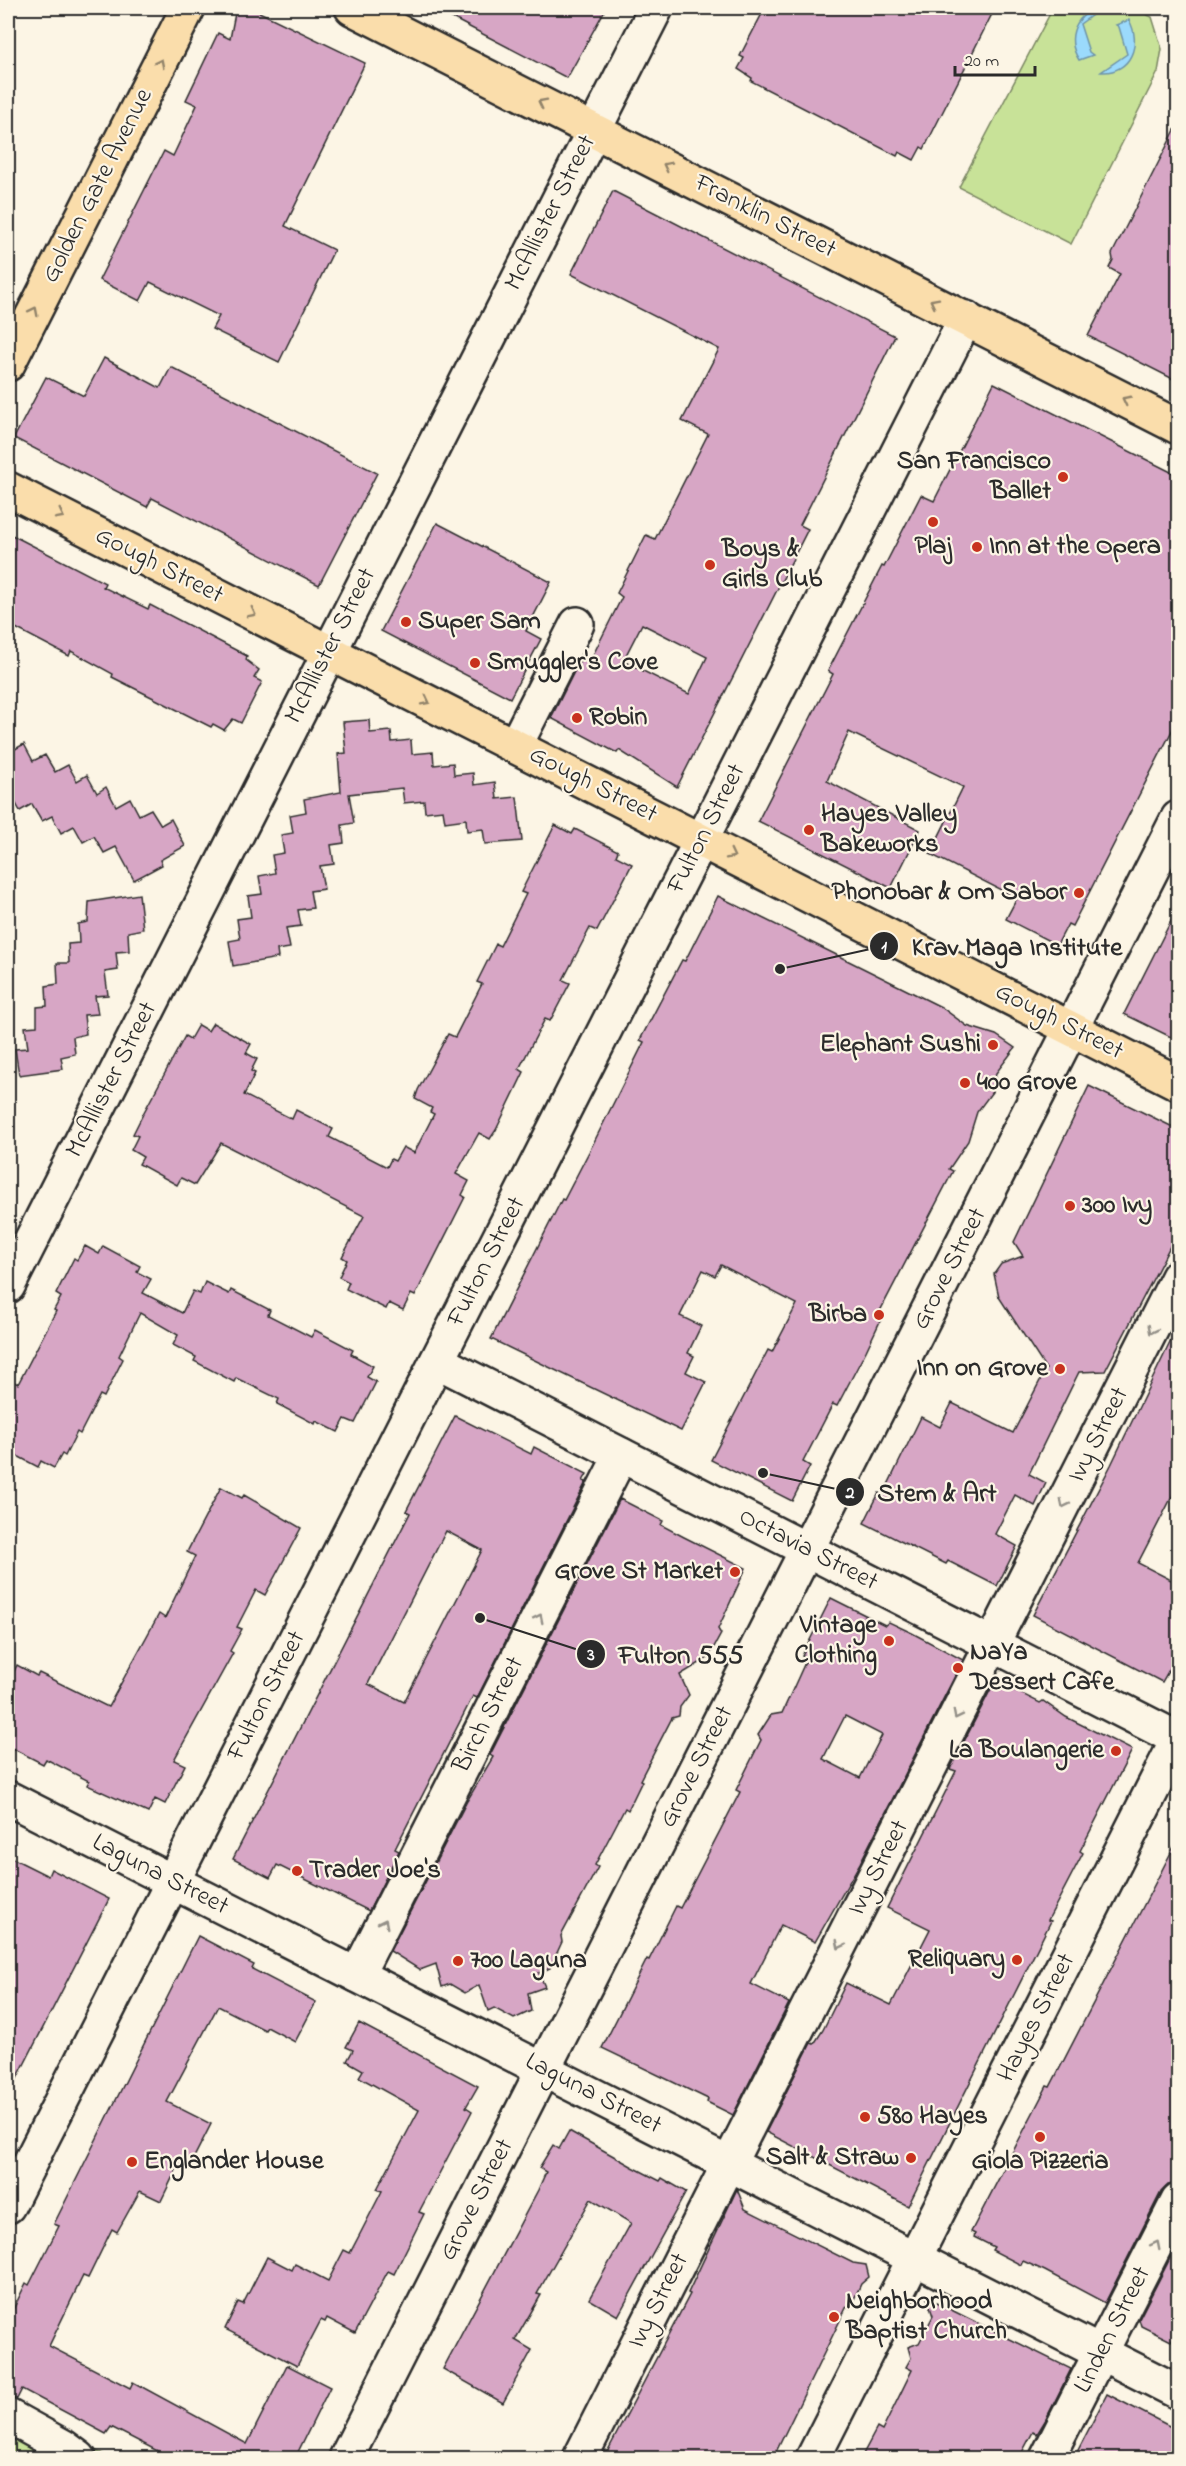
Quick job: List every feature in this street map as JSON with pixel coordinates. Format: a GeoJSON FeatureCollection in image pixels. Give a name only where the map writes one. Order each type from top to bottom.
{"type":"FeatureCollection","features":[{"type":"Feature","properties":{"kind":"main road","name":"Golden Gate Avenue"},"geometry":{"type":"LineString","coordinates":[[8,364],[188,8]]}},
{"type":"Feature","properties":{"kind":"main road","name":"Franklin Street"},"geometry":{"type":"LineString","coordinates":[[352,8],[1179,427]]}},
{"type":"Feature","properties":{"kind":"main road","name":"Gough Street"},"geometry":{"type":"LineString","coordinates":[[8,489],[1179,1083]]}},
{"type":"Feature","properties":{"kind":"street","name":"McAllister Street"},"geometry":{"type":"LineString","coordinates":[[8,1286],[656,8]]}},
{"type":"Feature","properties":{"kind":"street","name":"Fulton Street"},"geometry":{"type":"LineString","coordinates":[[8,2206],[966,318]]}},
{"type":"Feature","properties":{"kind":"street"},"geometry":{"type":"LineString","coordinates":[[515,746],[577,624]]}},
{"type":"Feature","properties":{"kind":"street","name":"Grove Street"},"geometry":{"type":"LineString","coordinates":[[346,2458],[1179,818]]}},
{"type":"Feature","properties":{"kind":"street","name":"Ivy Street"},"geometry":{"type":"LineString","coordinates":[[580,2458],[1179,1277]]}},
{"type":"Feature","properties":{"kind":"street","name":"Octavia Street"},"geometry":{"type":"LineString","coordinates":[[437,1361],[1179,1739]]}},
{"type":"Feature","properties":{"kind":"street","name":"Birch Street"},"geometry":{"type":"LineString","coordinates":[[357,1975],[621,1455]]}},
{"type":"Feature","properties":{"kind":"street","name":"Hayes Street"},"geometry":{"type":"LineString","coordinates":[[813,2458],[1179,1739]]}},
{"type":"Feature","properties":{"kind":"street","name":"Laguna Street"},"geometry":{"type":"LineString","coordinates":[[8,1798],[1179,2392]]}},
{"type":"Feature","properties":{"kind":"street","name":"Linden Street"},"geometry":{"type":"LineString","coordinates":[[1047,2458],[1179,2201]]}},
{"type":"Feature","properties":{"kind":"street"},"geometry":{"type":"LineString","coordinates":[[8,2417],[64,2447],[79,2458]]}},
{"type":"Feature","properties":{"kind":"green space"},"geometry":{"type":"Polygon","coordinates":[[[1053,8],[1133,8],[1152,17],[1162,49],[1158,72],[1071,244],[959,187],[1053,8]]]}},
{"type":"Feature","properties":{"kind":"green space"},"geometry":{"type":"Polygon","coordinates":[[[8,2408],[111,2458],[8,2458],[8,2408]]]}},
{"type":"Feature","properties":{"kind":"water"},"geometry":{"type":"Polygon","coordinates":[[[1102,8],[1080,24],[1089,52],[1093,55],[1079,60],[1073,43],[1075,27],[1085,15],[1102,8]]]}},
{"type":"Feature","properties":{"kind":"water"},"geometry":{"type":"Polygon","coordinates":[[[1129,20],[1134,38],[1131,55],[1120,68],[1101,72],[1127,54],[1119,27],[1116,25],[1129,20]]]}},
{"type":"Feature","properties":{"kind":"building"},"geometry":{"type":"Polygon","coordinates":[[[236,8],[251,8],[365,63],[285,226],[334,250],[279,362],[212,329],[219,316],[150,282],[140,301],[99,280],[164,151],[173,156],[197,105],[186,100],[218,33],[230,39],[236,8]]]}},
{"type":"Feature","properties":{"kind":"building"},"geometry":{"type":"Polygon","coordinates":[[[433,8],[606,8],[567,78],[433,8]]]}},
{"type":"Feature","properties":{"kind":"building"},"geometry":{"type":"Polygon","coordinates":[[[765,8],[995,8],[924,149],[921,147],[914,160],[899,152],[897,156],[751,81],[752,78],[738,69],[744,58],[740,56],[765,8]]]}},
{"type":"Feature","properties":{"kind":"building"},"geometry":{"type":"Polygon","coordinates":[[[1179,122],[1179,382],[1088,336],[1120,274],[1109,268],[1113,260],[1112,254],[1179,122]]]}},
{"type":"Feature","properties":{"kind":"building"},"geometry":{"type":"Polygon","coordinates":[[[613,191],[895,336],[800,525],[808,529],[677,787],[619,750],[617,753],[551,718],[583,654],[591,659],[622,597],[617,593],[646,535],[655,539],[708,434],[682,421],[719,349],[571,274],[613,191]],[[642,624],[623,661],[689,694],[707,657],[642,624]]]}},
{"type":"Feature","properties":{"kind":"building"},"geometry":{"type":"Polygon","coordinates":[[[104,358],[160,388],[171,367],[377,473],[319,585],[152,498],[147,507],[14,438],[46,377],[84,396],[104,358]]]}},
{"type":"Feature","properties":{"kind":"building"},"geometry":{"type":"Polygon","coordinates":[[[994,383],[1179,476],[1179,717],[1072,926],[1068,924],[1057,945],[1006,919],[1017,898],[930,854],[963,787],[849,732],[827,781],[920,830],[891,888],[758,821],[833,674],[828,671],[882,566],[884,567],[921,495],[934,501],[994,383]]]}},
{"type":"Feature","properties":{"kind":"building"},"geometry":{"type":"Polygon","coordinates":[[[437,523],[551,582],[526,631],[541,639],[510,698],[381,631],[437,523]]]}},
{"type":"Feature","properties":{"kind":"building"},"geometry":{"type":"Polygon","coordinates":[[[8,533],[105,583],[103,587],[148,609],[150,605],[247,656],[246,660],[259,670],[254,678],[262,682],[241,723],[233,719],[224,730],[213,724],[211,727],[112,677],[113,674],[71,651],[69,656],[8,624],[8,533]]]}},
{"type":"Feature","properties":{"kind":"building"},"geometry":{"type":"Polygon","coordinates":[[[369,720],[370,733],[391,731],[392,742],[411,740],[412,754],[433,752],[434,765],[453,763],[454,775],[473,773],[474,785],[495,782],[497,799],[517,797],[522,841],[485,844],[483,829],[467,831],[466,819],[445,822],[443,810],[425,812],[424,801],[404,803],[402,788],[349,794],[354,823],[342,825],[344,843],[331,845],[334,864],[320,866],[324,889],[310,891],[313,908],[298,910],[301,926],[286,928],[290,948],[277,950],[278,958],[233,966],[229,941],[240,939],[237,919],[251,917],[248,896],[262,894],[259,876],[275,873],[272,855],[284,853],[281,835],[293,833],[290,815],[306,812],[304,799],[341,792],[338,754],[346,753],[343,722],[369,720]]]}},
{"type":"Feature","properties":{"kind":"building"},"geometry":{"type":"Polygon","coordinates":[[[24,744],[33,761],[45,755],[55,772],[68,765],[77,781],[87,775],[97,793],[106,787],[116,806],[130,798],[139,815],[151,809],[161,825],[171,819],[185,846],[160,860],[162,865],[134,880],[116,847],[104,853],[94,836],[83,842],[74,826],[61,833],[52,816],[42,821],[32,804],[20,811],[8,789],[8,753],[24,744]]]}},
{"type":"Feature","properties":{"kind":"building"},"geometry":{"type":"Polygon","coordinates":[[[555,825],[572,834],[575,829],[618,851],[616,856],[632,864],[597,931],[590,928],[563,980],[570,983],[550,1021],[545,1019],[519,1069],[524,1072],[496,1130],[490,1139],[479,1133],[456,1174],[469,1181],[462,1195],[465,1197],[415,1296],[411,1294],[403,1310],[389,1303],[386,1309],[346,1289],[349,1282],[339,1277],[347,1260],[342,1257],[364,1216],[221,1143],[195,1185],[181,1178],[177,1185],[139,1164],[143,1157],[131,1150],[138,1136],[133,1134],[144,1112],[185,1036],[190,1039],[198,1025],[208,1031],[213,1023],[251,1044],[246,1053],[257,1059],[251,1071],[255,1073],[244,1095],[292,1119],[296,1110],[333,1129],[329,1137],[387,1167],[391,1159],[395,1161],[403,1147],[414,1153],[434,1114],[430,1112],[432,1108],[415,1099],[418,1090],[448,1034],[455,1037],[482,984],[477,982],[496,944],[500,946],[526,894],[521,892],[555,825]]]}},
{"type":"Feature","properties":{"kind":"building"},"geometry":{"type":"Polygon","coordinates":[[[139,894],[143,929],[128,932],[129,951],[116,952],[118,970],[105,972],[108,995],[95,996],[98,1014],[84,1015],[86,1034],[73,1037],[75,1054],[61,1057],[63,1069],[19,1075],[15,1049],[28,1048],[25,1027],[37,1026],[37,1007],[47,1006],[46,986],[58,984],[57,963],[69,963],[68,944],[79,943],[78,924],[88,922],[89,902],[139,894]]]}},
{"type":"Feature","properties":{"kind":"building"},"geometry":{"type":"Polygon","coordinates":[[[718,896],[941,1007],[967,1026],[996,1035],[1015,1048],[996,1073],[992,1092],[977,1112],[968,1141],[949,1169],[953,1171],[878,1315],[882,1317],[866,1351],[837,1406],[833,1404],[803,1462],[810,1466],[792,1501],[711,1460],[768,1350],[772,1352],[797,1304],[721,1265],[715,1276],[703,1270],[680,1316],[701,1326],[688,1353],[694,1356],[686,1372],[706,1382],[681,1431],[491,1339],[644,1042],[640,1040],[682,960],[685,961],[718,896]]]}},
{"type":"Feature","properties":{"kind":"building"},"geometry":{"type":"Polygon","coordinates":[[[1179,905],[1179,1041],[1124,1014],[1179,905]]]}},
{"type":"Feature","properties":{"kind":"building"},"geometry":{"type":"Polygon","coordinates":[[[1089,1086],[1179,1130],[1179,1229],[1105,1371],[1079,1372],[1029,1474],[1046,1483],[1035,1506],[1015,1495],[995,1534],[1017,1546],[997,1586],[948,1561],[946,1564],[864,1523],[879,1493],[883,1495],[921,1417],[940,1427],[952,1403],[1013,1433],[1046,1369],[999,1297],[994,1274],[1001,1264],[1023,1256],[1014,1242],[1089,1086]]]}},
{"type":"Feature","properties":{"kind":"building"},"geometry":{"type":"Polygon","coordinates":[[[85,1246],[99,1254],[103,1246],[140,1266],[137,1272],[151,1279],[143,1293],[182,1313],[193,1291],[200,1294],[205,1282],[229,1294],[231,1290],[270,1310],[268,1315],[311,1337],[315,1330],[353,1350],[351,1354],[373,1366],[367,1377],[376,1382],[355,1423],[345,1419],[338,1432],[316,1421],[315,1424],[277,1404],[279,1399],[236,1378],[234,1382],[194,1361],[196,1357],[173,1345],[178,1335],[140,1313],[119,1356],[123,1359],[104,1397],[100,1395],[80,1434],[77,1432],[65,1456],[62,1454],[54,1468],[41,1461],[38,1467],[8,1451],[8,1379],[18,1384],[56,1311],[54,1310],[61,1297],[56,1294],[74,1258],[77,1260],[85,1246]]]}},
{"type":"Feature","properties":{"kind":"building"},"geometry":{"type":"Polygon","coordinates":[[[1179,1324],[1179,1483],[1138,1563],[1179,1584],[1179,1652],[1162,1682],[1033,1615],[1111,1465],[1179,1324]]]}},
{"type":"Feature","properties":{"kind":"building"},"geometry":{"type":"Polygon","coordinates":[[[455,1416],[531,1454],[534,1447],[587,1474],[583,1481],[586,1482],[477,1698],[473,1696],[395,1849],[399,1851],[369,1911],[277,1865],[270,1878],[233,1859],[410,1513],[406,1511],[455,1416]],[[446,1531],[368,1684],[404,1702],[482,1550],[446,1531]]]}},
{"type":"Feature","properties":{"kind":"building"},"geometry":{"type":"Polygon","coordinates":[[[221,1487],[242,1498],[244,1495],[301,1528],[265,1595],[256,1590],[237,1627],[242,1629],[230,1651],[233,1653],[174,1760],[185,1765],[165,1804],[155,1799],[148,1813],[87,1785],[89,1781],[46,1759],[43,1764],[8,1746],[8,1684],[17,1665],[37,1676],[39,1673],[108,1707],[159,1614],[165,1618],[195,1556],[187,1552],[221,1487]]]}},
{"type":"Feature","properties":{"kind":"building"},"geometry":{"type":"Polygon","coordinates":[[[620,1499],[663,1521],[661,1525],[746,1568],[718,1629],[721,1634],[708,1658],[680,1675],[689,1695],[680,1707],[679,1716],[672,1718],[640,1780],[642,1781],[628,1810],[625,1808],[595,1865],[598,1867],[561,1936],[562,1942],[550,1968],[539,1973],[545,1987],[528,1993],[531,2011],[514,2019],[494,2008],[488,2011],[479,1985],[465,1993],[450,1984],[442,1987],[436,1964],[420,1970],[390,1951],[467,1801],[493,1757],[490,1755],[620,1499]]]}},
{"type":"Feature","properties":{"kind":"building"},"geometry":{"type":"Polygon","coordinates":[[[831,1598],[885,1625],[889,1622],[963,1660],[860,1863],[815,1942],[781,1925],[751,1984],[789,2003],[733,2115],[707,2102],[708,2099],[602,2048],[647,1959],[649,1960],[676,1906],[680,1908],[740,1792],[736,1790],[761,1740],[758,1735],[771,1715],[782,1713],[807,1658],[802,1656],[831,1598]],[[845,1716],[823,1759],[860,1778],[882,1735],[845,1716]]]}},
{"type":"Feature","properties":{"kind":"building"},"geometry":{"type":"Polygon","coordinates":[[[1002,1684],[1040,1703],[1043,1701],[1066,1717],[1132,1750],[1080,1851],[1083,1853],[1048,1920],[1051,1921],[908,2206],[766,2132],[811,2043],[814,2044],[823,2030],[846,1983],[891,2005],[930,1929],[887,1908],[956,1771],[950,1769],[993,1685],[1000,1687],[1002,1684]]]}},
{"type":"Feature","properties":{"kind":"building"},"geometry":{"type":"Polygon","coordinates":[[[1179,1837],[1179,2183],[1168,2185],[1161,2192],[1105,2303],[1045,2271],[1023,2261],[1021,2265],[992,2250],[994,2247],[974,2237],[975,2234],[971,2232],[1047,2086],[1050,2087],[1179,1837]]]}},
{"type":"Feature","properties":{"kind":"building"},"geometry":{"type":"Polygon","coordinates":[[[8,1856],[48,1876],[51,1869],[109,1899],[8,2096],[8,1856]]]}},
{"type":"Feature","properties":{"kind":"building"},"geometry":{"type":"Polygon","coordinates":[[[198,1936],[254,1965],[252,1969],[316,2002],[295,2042],[267,2027],[265,2030],[218,2006],[167,2102],[211,2124],[188,2169],[179,2164],[161,2201],[140,2191],[117,2232],[112,2229],[88,2278],[83,2276],[49,2346],[130,2388],[133,2382],[247,2444],[287,2365],[330,2387],[295,2458],[171,2458],[111,2427],[106,2434],[22,2389],[17,2399],[8,2397],[8,2320],[26,2283],[29,2285],[59,2226],[54,2224],[198,1936]]]}},
{"type":"Feature","properties":{"kind":"building"},"geometry":{"type":"Polygon","coordinates":[[[359,2023],[478,2086],[466,2107],[472,2111],[419,2212],[424,2214],[394,2274],[388,2271],[355,2333],[327,2318],[325,2322],[321,2320],[297,2366],[225,2329],[238,2302],[243,2304],[267,2257],[292,2270],[295,2264],[328,2281],[344,2250],[350,2253],[382,2191],[377,2189],[419,2110],[359,2077],[363,2070],[347,2061],[353,2050],[346,2047],[359,2023]]]}},
{"type":"Feature","properties":{"kind":"building"},"geometry":{"type":"Polygon","coordinates":[[[569,2131],[633,2167],[660,2181],[662,2178],[686,2192],[618,2316],[589,2299],[631,2223],[591,2199],[537,2294],[541,2295],[515,2340],[532,2350],[503,2403],[443,2369],[538,2190],[546,2172],[539,2168],[553,2145],[559,2149],[569,2131]]]}},
{"type":"Feature","properties":{"kind":"building"},"geometry":{"type":"Polygon","coordinates":[[[737,2189],[745,2209],[853,2263],[866,2265],[869,2277],[861,2284],[850,2308],[847,2306],[773,2458],[604,2458],[690,2294],[688,2293],[737,2189]]]}},
{"type":"Feature","properties":{"kind":"building"},"geometry":{"type":"Polygon","coordinates":[[[1179,2241],[1179,2328],[1171,2341],[1141,2326],[1139,2319],[1179,2241]]]}},
{"type":"Feature","properties":{"kind":"building"},"geometry":{"type":"Polygon","coordinates":[[[927,2298],[1071,2369],[1045,2421],[1037,2434],[1033,2432],[1019,2458],[861,2458],[877,2428],[882,2431],[912,2370],[906,2367],[911,2358],[908,2347],[919,2343],[933,2316],[927,2298]]]}},
{"type":"Feature","properties":{"kind":"building"},"geometry":{"type":"Polygon","coordinates":[[[1107,2394],[1179,2431],[1179,2458],[1074,2458],[1107,2394]]]}},
{"type":"Feature","properties":{"kind":"place","name":"San Francisco Ballet"},"geometry":{"type":"Point","coordinates":[1063,477]}},
{"type":"Feature","properties":{"kind":"place","name":"Plaj"},"geometry":{"type":"Point","coordinates":[933,522]}},
{"type":"Feature","properties":{"kind":"place","name":"Inn at the Opera"},"geometry":{"type":"Point","coordinates":[977,547]}},
{"type":"Feature","properties":{"kind":"place","name":"Boys & Girls Club"},"geometry":{"type":"Point","coordinates":[710,565]}},
{"type":"Feature","properties":{"kind":"place","name":"Super Sam"},"geometry":{"type":"Point","coordinates":[406,622]}},
{"type":"Feature","properties":{"kind":"place","name":"Smuggler's Cove"},"geometry":{"type":"Point","coordinates":[475,663]}},
{"type":"Feature","properties":{"kind":"place","name":"Robin"},"geometry":{"type":"Point","coordinates":[577,718]}},
{"type":"Feature","properties":{"kind":"place","name":"Hayes Valley Bakeworks"},"geometry":{"type":"Point","coordinates":[809,830]}},
{"type":"Feature","properties":{"kind":"place","name":"Phonobar & Om Sabor"},"geometry":{"type":"Point","coordinates":[1079,893]}},
{"type":"Feature","properties":{"kind":"place","name":"Krav Maga Institute"},"geometry":{"type":"Point","coordinates":[780,969]}},
{"type":"Feature","properties":{"kind":"place","name":"Elephant Sushi"},"geometry":{"type":"Point","coordinates":[993,1045]}},
{"type":"Feature","properties":{"kind":"place","name":"400 Grove"},"geometry":{"type":"Point","coordinates":[965,1083]}},
{"type":"Feature","properties":{"kind":"place","name":"300 Ivy"},"geometry":{"type":"Point","coordinates":[1070,1206]}},
{"type":"Feature","properties":{"kind":"place","name":"Birba"},"geometry":{"type":"Point","coordinates":[879,1315]}},
{"type":"Feature","properties":{"kind":"place","name":"Inn on Grove"},"geometry":{"type":"Point","coordinates":[1060,1369]}},
{"type":"Feature","properties":{"kind":"place","name":"Stem & Art"},"geometry":{"type":"Point","coordinates":[763,1473]}},
{"type":"Feature","properties":{"kind":"place","name":"Grove St Market"},"geometry":{"type":"Point","coordinates":[735,1572]}},
{"type":"Feature","properties":{"kind":"place","name":"Fulton 555"},"geometry":{"type":"Point","coordinates":[480,1618]}},
{"type":"Feature","properties":{"kind":"place","name":"Vintage Clothing"},"geometry":{"type":"Point","coordinates":[889,1641]}},
{"type":"Feature","properties":{"kind":"place","name":"NaYa Dessert Cafe"},"geometry":{"type":"Point","coordinates":[958,1668]}},
{"type":"Feature","properties":{"kind":"place","name":"La Boulangerie"},"geometry":{"type":"Point","coordinates":[1116,1751]}},
{"type":"Feature","properties":{"kind":"place","name":"Trader Joe's"},"geometry":{"type":"Point","coordinates":[297,1871]}},
{"type":"Feature","properties":{"kind":"place","name":"Reliquary"},"geometry":{"type":"Point","coordinates":[1017,1960]}},
{"type":"Feature","properties":{"kind":"place","name":"700 Laguna"},"geometry":{"type":"Point","coordinates":[458,1961]}},
{"type":"Feature","properties":{"kind":"place","name":"580 Hayes"},"geometry":{"type":"Point","coordinates":[865,2117]}},
{"type":"Feature","properties":{"kind":"place","name":"Giola Pizzeria"},"geometry":{"type":"Point","coordinates":[1040,2137]}},
{"type":"Feature","properties":{"kind":"place","name":"Salt & Straw"},"geometry":{"type":"Point","coordinates":[911,2158]}},
{"type":"Feature","properties":{"kind":"place","name":"Englander House"},"geometry":{"type":"Point","coordinates":[132,2162]}},
{"type":"Feature","properties":{"kind":"place","name":"Neighborhood Baptist Church"},"geometry":{"type":"Point","coordinates":[834,2317]}}]}
